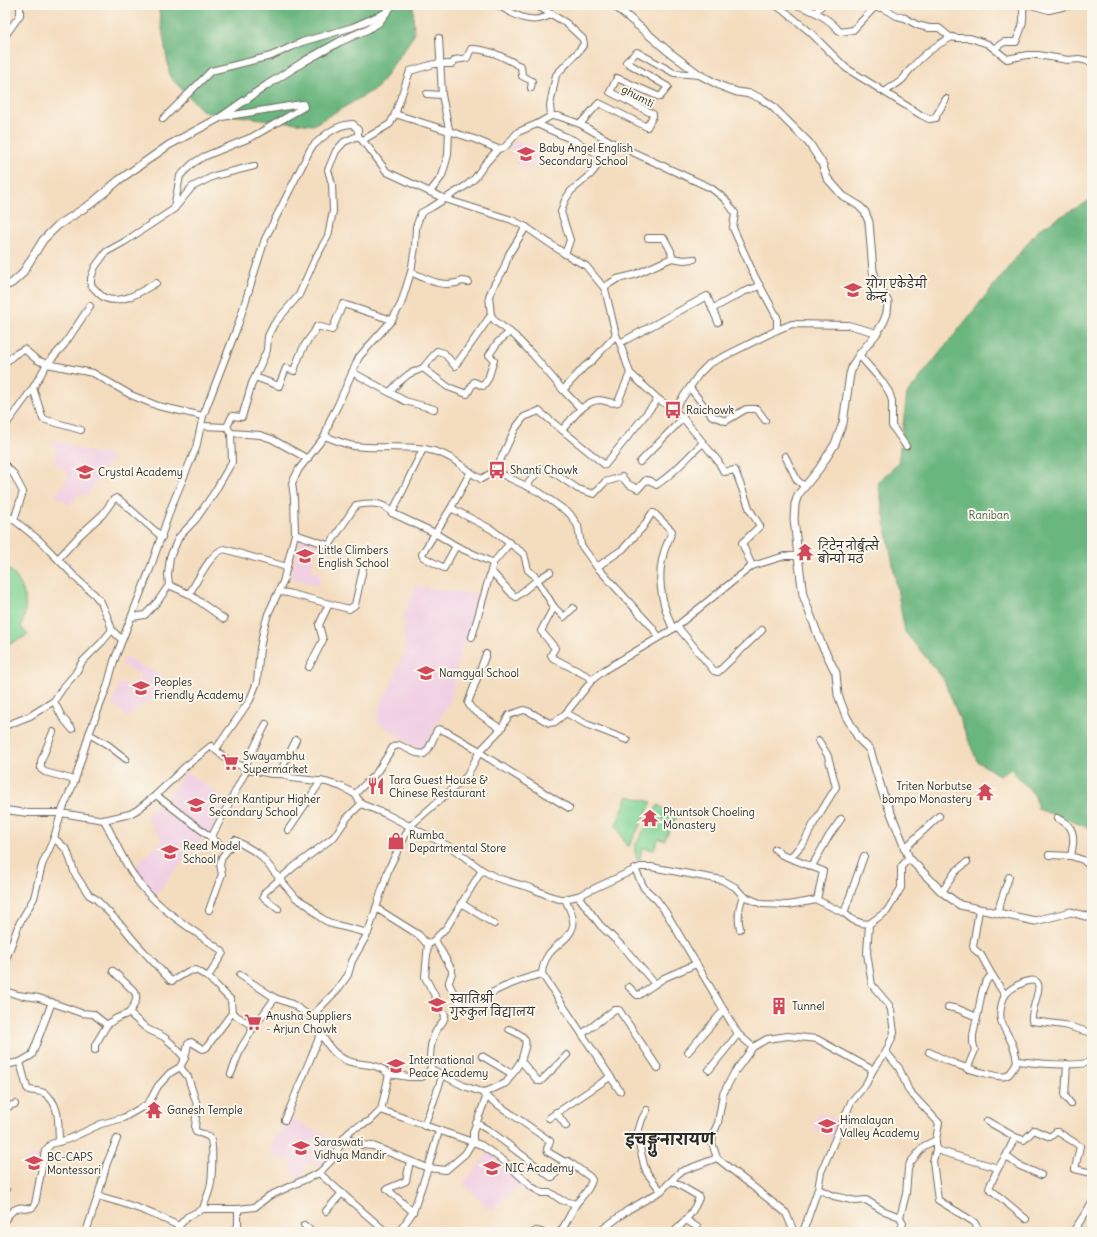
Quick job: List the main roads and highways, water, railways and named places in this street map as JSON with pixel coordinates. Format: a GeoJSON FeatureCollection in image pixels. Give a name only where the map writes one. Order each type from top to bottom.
{"type":"FeatureCollection","features":[{"type":"Feature","properties":{"kind":"place","name":"Baby Angel English Secondary School"},"geometry":{"type":"Point","coordinates":[526,154]}},
{"type":"Feature","properties":{"kind":"place","name":"योग एकेडेमी केन्द्र"},"geometry":{"type":"Point","coordinates":[853,290]}},
{"type":"Feature","properties":{"kind":"place","name":"Raichowk"},"geometry":{"type":"Point","coordinates":[673,410]}},
{"type":"Feature","properties":{"kind":"place","name":"Shanti Chowk"},"geometry":{"type":"Point","coordinates":[497,470]}},
{"type":"Feature","properties":{"kind":"place","name":"Crystal Academy"},"geometry":{"type":"Point","coordinates":[85,472]}},
{"type":"Feature","properties":{"kind":"place","name":"ट्रिटेन नोर्बुत्से बोन्पो मठ"},"geometry":{"type":"Point","coordinates":[805,552]}},
{"type":"Feature","properties":{"kind":"place","name":"Little Climbers English School"},"geometry":{"type":"Point","coordinates":[305,556]}},
{"type":"Feature","properties":{"kind":"place","name":"Namgyal School"},"geometry":{"type":"Point","coordinates":[426,673]}},
{"type":"Feature","properties":{"kind":"place","name":"Peoples Friendly Academy"},"geometry":{"type":"Point","coordinates":[141,688]}},
{"type":"Feature","properties":{"kind":"place","name":"Swayambhu Supermarket"},"geometry":{"type":"Point","coordinates":[230,762]}},
{"type":"Feature","properties":{"kind":"place","name":"Tara Guest House & Chinese Restaurant"},"geometry":{"type":"Point","coordinates":[376,786]}},
{"type":"Feature","properties":{"kind":"place","name":"Triten Norbutse bompo Monastery"},"geometry":{"type":"Point","coordinates":[985,792]}},
{"type":"Feature","properties":{"kind":"place","name":"Green Kantipur Higher Secondary School"},"geometry":{"type":"Point","coordinates":[196,805]}},
{"type":"Feature","properties":{"kind":"place","name":"Phuntsok Choeling Monastery"},"geometry":{"type":"Point","coordinates":[650,818]}},
{"type":"Feature","properties":{"kind":"place","name":"Rumba Departmental Store"},"geometry":{"type":"Point","coordinates":[396,841]}},
{"type":"Feature","properties":{"kind":"place","name":"Reed Model School"},"geometry":{"type":"Point","coordinates":[170,852]}},
{"type":"Feature","properties":{"kind":"place","name":"स्वातिश्री गुरुकुल विद्यालय"},"geometry":{"type":"Point","coordinates":[437,1005]}},
{"type":"Feature","properties":{"kind":"place","name":"Tunnel"},"geometry":{"type":"Point","coordinates":[779,1006]}},
{"type":"Feature","properties":{"kind":"place","name":"Anusha Suppliers - Arjun Chowk"},"geometry":{"type":"Point","coordinates":[253,1022]}},
{"type":"Feature","properties":{"kind":"place","name":"International Peace Academy"},"geometry":{"type":"Point","coordinates":[396,1066]}},
{"type":"Feature","properties":{"kind":"place","name":"Ganesh Temple"},"geometry":{"type":"Point","coordinates":[154,1110]}},
{"type":"Feature","properties":{"kind":"place","name":"Himalayan Valley Academy"},"geometry":{"type":"Point","coordinates":[827,1126]}},
{"type":"Feature","properties":{"kind":"place","name":"Saraswati Vidhya Mandir"},"geometry":{"type":"Point","coordinates":[301,1148]}},
{"type":"Feature","properties":{"kind":"place","name":"BC-CAPS Montessori"},"geometry":{"type":"Point","coordinates":[34,1163]}},
{"type":"Feature","properties":{"kind":"place","name":"NIC Academy"},"geometry":{"type":"Point","coordinates":[492,1168]}},
{"type":"Feature","properties":{"kind":"district","name":"इचङ्गुनारायण"},"geometry":{"type":"Point","coordinates":[670,1140]}},
{"type":"Feature","properties":{"kind":"park label","name":"Raniban"},"geometry":{"type":"Point","coordinates":[989,515]}}]}
